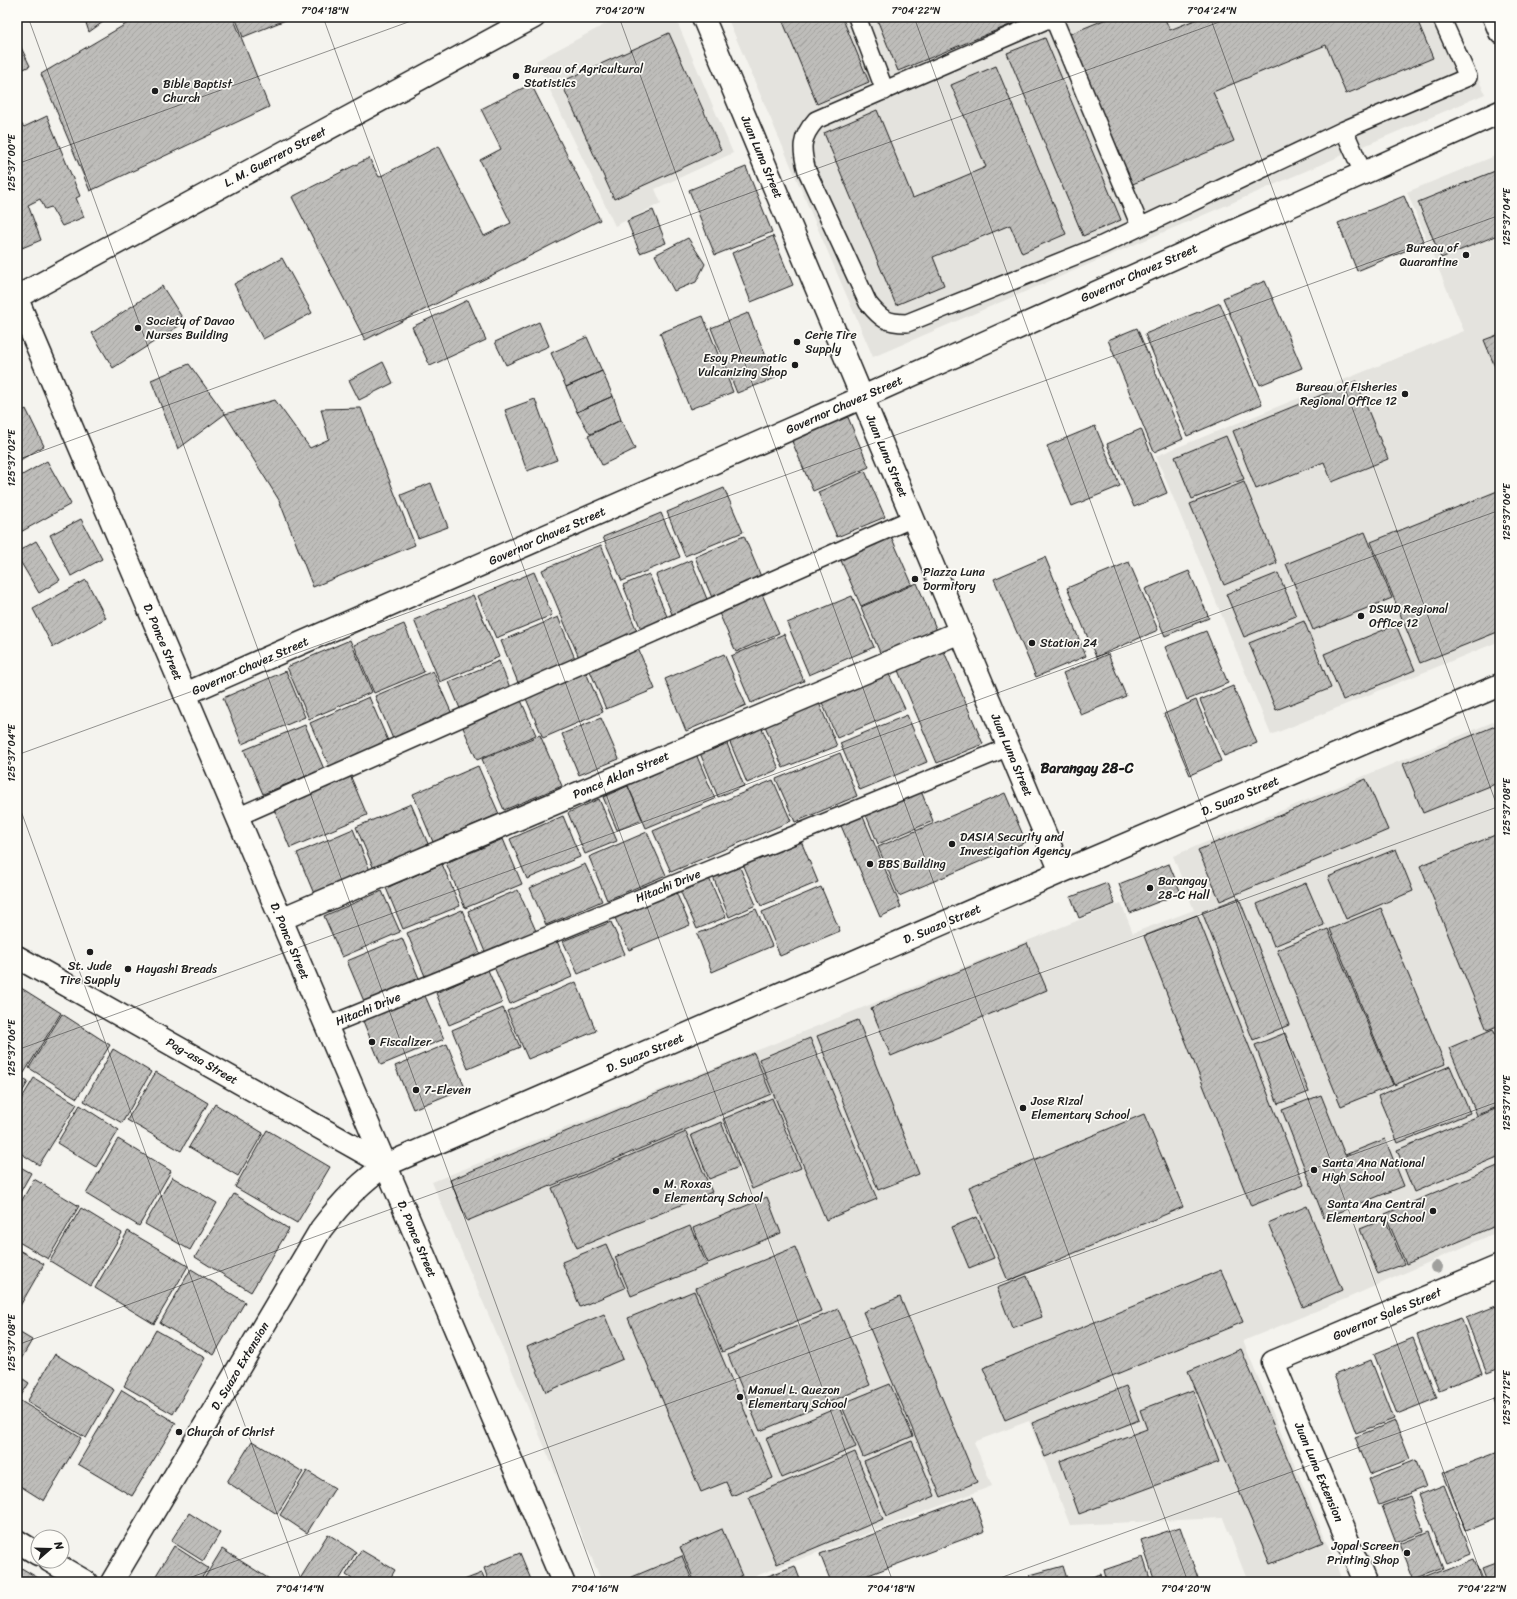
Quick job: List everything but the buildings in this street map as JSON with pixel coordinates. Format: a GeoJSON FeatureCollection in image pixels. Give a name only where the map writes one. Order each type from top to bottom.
{"type":"FeatureCollection","features":[{"type":"Feature","properties":{"kind":"street","name":"L. M. Guerrero Street"},"geometry":{"type":"LineString","coordinates":[[17,298],[534,17]]}},
{"type":"Feature","properties":{"kind":"street","name":"Juan Luna Street"},"geometry":{"type":"LineString","coordinates":[[703,17],[1061,872]]}},
{"type":"Feature","properties":{"kind":"street"},"geometry":{"type":"LineString","coordinates":[[1494,17],[1500,32]]}},
{"type":"Feature","properties":{"kind":"street","name":"Governor Chavez Street"},"geometry":{"type":"LineString","coordinates":[[185,694],[862,397],[1500,112]]}},
{"type":"Feature","properties":{"kind":"street","name":"D. Ponce Street"},"geometry":{"type":"LineString","coordinates":[[17,298],[563,1582]]}},
{"type":"Feature","properties":{"kind":"street","name":"Ponce Aklan Street"},"geometry":{"type":"LineString","coordinates":[[281,919],[960,632]]}},
{"type":"Feature","properties":{"kind":"street","name":"D. Suazo Street"},"geometry":{"type":"LineString","coordinates":[[386,1165],[1061,872],[1500,685]]}},
{"type":"Feature","properties":{"kind":"street","name":"Pag-asa Street"},"geometry":{"type":"LineString","coordinates":[[17,956],[386,1165]]}},
{"type":"Feature","properties":{"kind":"street","name":"D. Suazo Extension"},"geometry":{"type":"LineString","coordinates":[[112,1582],[321,1229],[352,1192],[369,1176],[386,1165]]}},
{"type":"Feature","properties":{"kind":"street","name":"Governor Sales Street"},"geometry":{"type":"LineString","coordinates":[[1273,1362],[1500,1266]]}},
{"type":"Feature","properties":{"kind":"street","name":"Juan Luna Extension"},"geometry":{"type":"LineString","coordinates":[[1273,1362],[1365,1582]]}},
{"type":"Feature","properties":{"kind":"street"},"geometry":{"type":"LineString","coordinates":[[17,1541],[30,1549]]}},
{"type":"Feature","properties":{"kind":"street"},"geometry":{"type":"LineString","coordinates":[[64,1569],[86,1582]]}},
{"type":"Feature","properties":{"kind":"lane"},"geometry":{"type":"LineString","coordinates":[[856,17],[885,91]]}},
{"type":"Feature","properties":{"kind":"lane"},"geometry":{"type":"LineString","coordinates":[[1140,226],[1053,17],[816,120],[809,128],[804,139],[802,152],[807,171],[868,303],[879,316],[893,323],[907,323],[1102,244],[1344,130],[1468,77],[1441,17]]}},
{"type":"Feature","properties":{"kind":"lane"},"geometry":{"type":"LineString","coordinates":[[1344,130],[1363,173]]}},
{"type":"Feature","properties":{"kind":"lane"},"geometry":{"type":"LineString","coordinates":[[237,817],[913,518]]}},
{"type":"Feature","properties":{"kind":"lane","name":"Hitachi Drive"},"geometry":{"type":"LineString","coordinates":[[327,1026],[1009,747]]}},
{"type":"Feature","properties":{"kind":"shaded area"},"geometry":{"type":"Polygon","coordinates":[[[619,17],[675,17],[733,153],[655,189],[661,203],[615,226],[536,61],[619,17]]]}},
{"type":"Feature","properties":{"kind":"shaded area"},"geometry":{"type":"Polygon","coordinates":[[[727,17],[1451,17],[1485,94],[873,357],[727,17]]]}},
{"type":"Feature","properties":{"kind":"shaded area"},"geometry":{"type":"Polygon","coordinates":[[[1500,154],[1500,641],[1271,735],[1156,456],[1464,331],[1407,192],[1500,154]]]}},
{"type":"Feature","properties":{"kind":"shaded area"},"geometry":{"type":"Polygon","coordinates":[[[1500,719],[1500,1231],[1350,1297],[1243,1341],[1343,1582],[1248,1582],[1223,1518],[1070,1525],[1029,1421],[974,1442],[992,1486],[740,1582],[602,1582],[432,1182],[1121,903],[1133,933],[1194,910],[1173,856],[1500,719]]]}},
{"type":"Feature","properties":{"kind":"place","name":"Bureau of Agricultural Statistics"},"geometry":{"type":"Point","coordinates":[516,76]}},
{"type":"Feature","properties":{"kind":"place","name":"Bible Baptist Church"},"geometry":{"type":"Point","coordinates":[155,91]}},
{"type":"Feature","properties":{"kind":"place","name":"Bureau of Quarantine"},"geometry":{"type":"Point","coordinates":[1466,255]}},
{"type":"Feature","properties":{"kind":"place","name":"Society of Davao Nurses Building"},"geometry":{"type":"Point","coordinates":[138,328]}},
{"type":"Feature","properties":{"kind":"place","name":"Cerie Tire Supply"},"geometry":{"type":"Point","coordinates":[797,342]}},
{"type":"Feature","properties":{"kind":"place","name":"Esoy Pneumatic Vulcanizing Shop"},"geometry":{"type":"Point","coordinates":[795,365]}},
{"type":"Feature","properties":{"kind":"place","name":"Bureau of Fisheries Regional Office 12"},"geometry":{"type":"Point","coordinates":[1405,394]}},
{"type":"Feature","properties":{"kind":"place","name":"Piazza Luna Dormitory"},"geometry":{"type":"Point","coordinates":[915,579]}},
{"type":"Feature","properties":{"kind":"place","name":"DSWD Regional Office 12"},"geometry":{"type":"Point","coordinates":[1361,616]}},
{"type":"Feature","properties":{"kind":"place","name":"Station 24"},"geometry":{"type":"Point","coordinates":[1032,643]}},
{"type":"Feature","properties":{"kind":"place","name":"DASIA Security and Investigation Agency"},"geometry":{"type":"Point","coordinates":[952,844]}},
{"type":"Feature","properties":{"kind":"place","name":"BBS Building"},"geometry":{"type":"Point","coordinates":[870,864]}},
{"type":"Feature","properties":{"kind":"place","name":"Barangay 28-C Hall"},"geometry":{"type":"Point","coordinates":[1150,888]}},
{"type":"Feature","properties":{"kind":"place","name":"St. Jude Tire Supply"},"geometry":{"type":"Point","coordinates":[90,952]}},
{"type":"Feature","properties":{"kind":"place","name":"Hayashi Breads"},"geometry":{"type":"Point","coordinates":[128,969]}},
{"type":"Feature","properties":{"kind":"place","name":"Fiscalizer"},"geometry":{"type":"Point","coordinates":[372,1042]}},
{"type":"Feature","properties":{"kind":"place","name":"7-Eleven"},"geometry":{"type":"Point","coordinates":[416,1090]}},
{"type":"Feature","properties":{"kind":"place","name":"Jose Rizal Elementary School"},"geometry":{"type":"Point","coordinates":[1023,1108]}},
{"type":"Feature","properties":{"kind":"place","name":"Santa Ana National High School"},"geometry":{"type":"Point","coordinates":[1314,1170]}},
{"type":"Feature","properties":{"kind":"place","name":"M. Roxas Elementary School"},"geometry":{"type":"Point","coordinates":[656,1191]}},
{"type":"Feature","properties":{"kind":"place","name":"Santa Ana Central Elementary School"},"geometry":{"type":"Point","coordinates":[1433,1211]}},
{"type":"Feature","properties":{"kind":"place","name":"Manuel L. Quezon Elementary School"},"geometry":{"type":"Point","coordinates":[740,1397]}},
{"type":"Feature","properties":{"kind":"place","name":"Church of Christ"},"geometry":{"type":"Point","coordinates":[179,1432]}},
{"type":"Feature","properties":{"kind":"place","name":"Jopal Screen Printing Shop"},"geometry":{"type":"Point","coordinates":[1407,1553]}},
{"type":"Feature","properties":{"kind":"district","name":"Barangay 28-C"},"geometry":{"type":"Point","coordinates":[1087,768]}}]}
